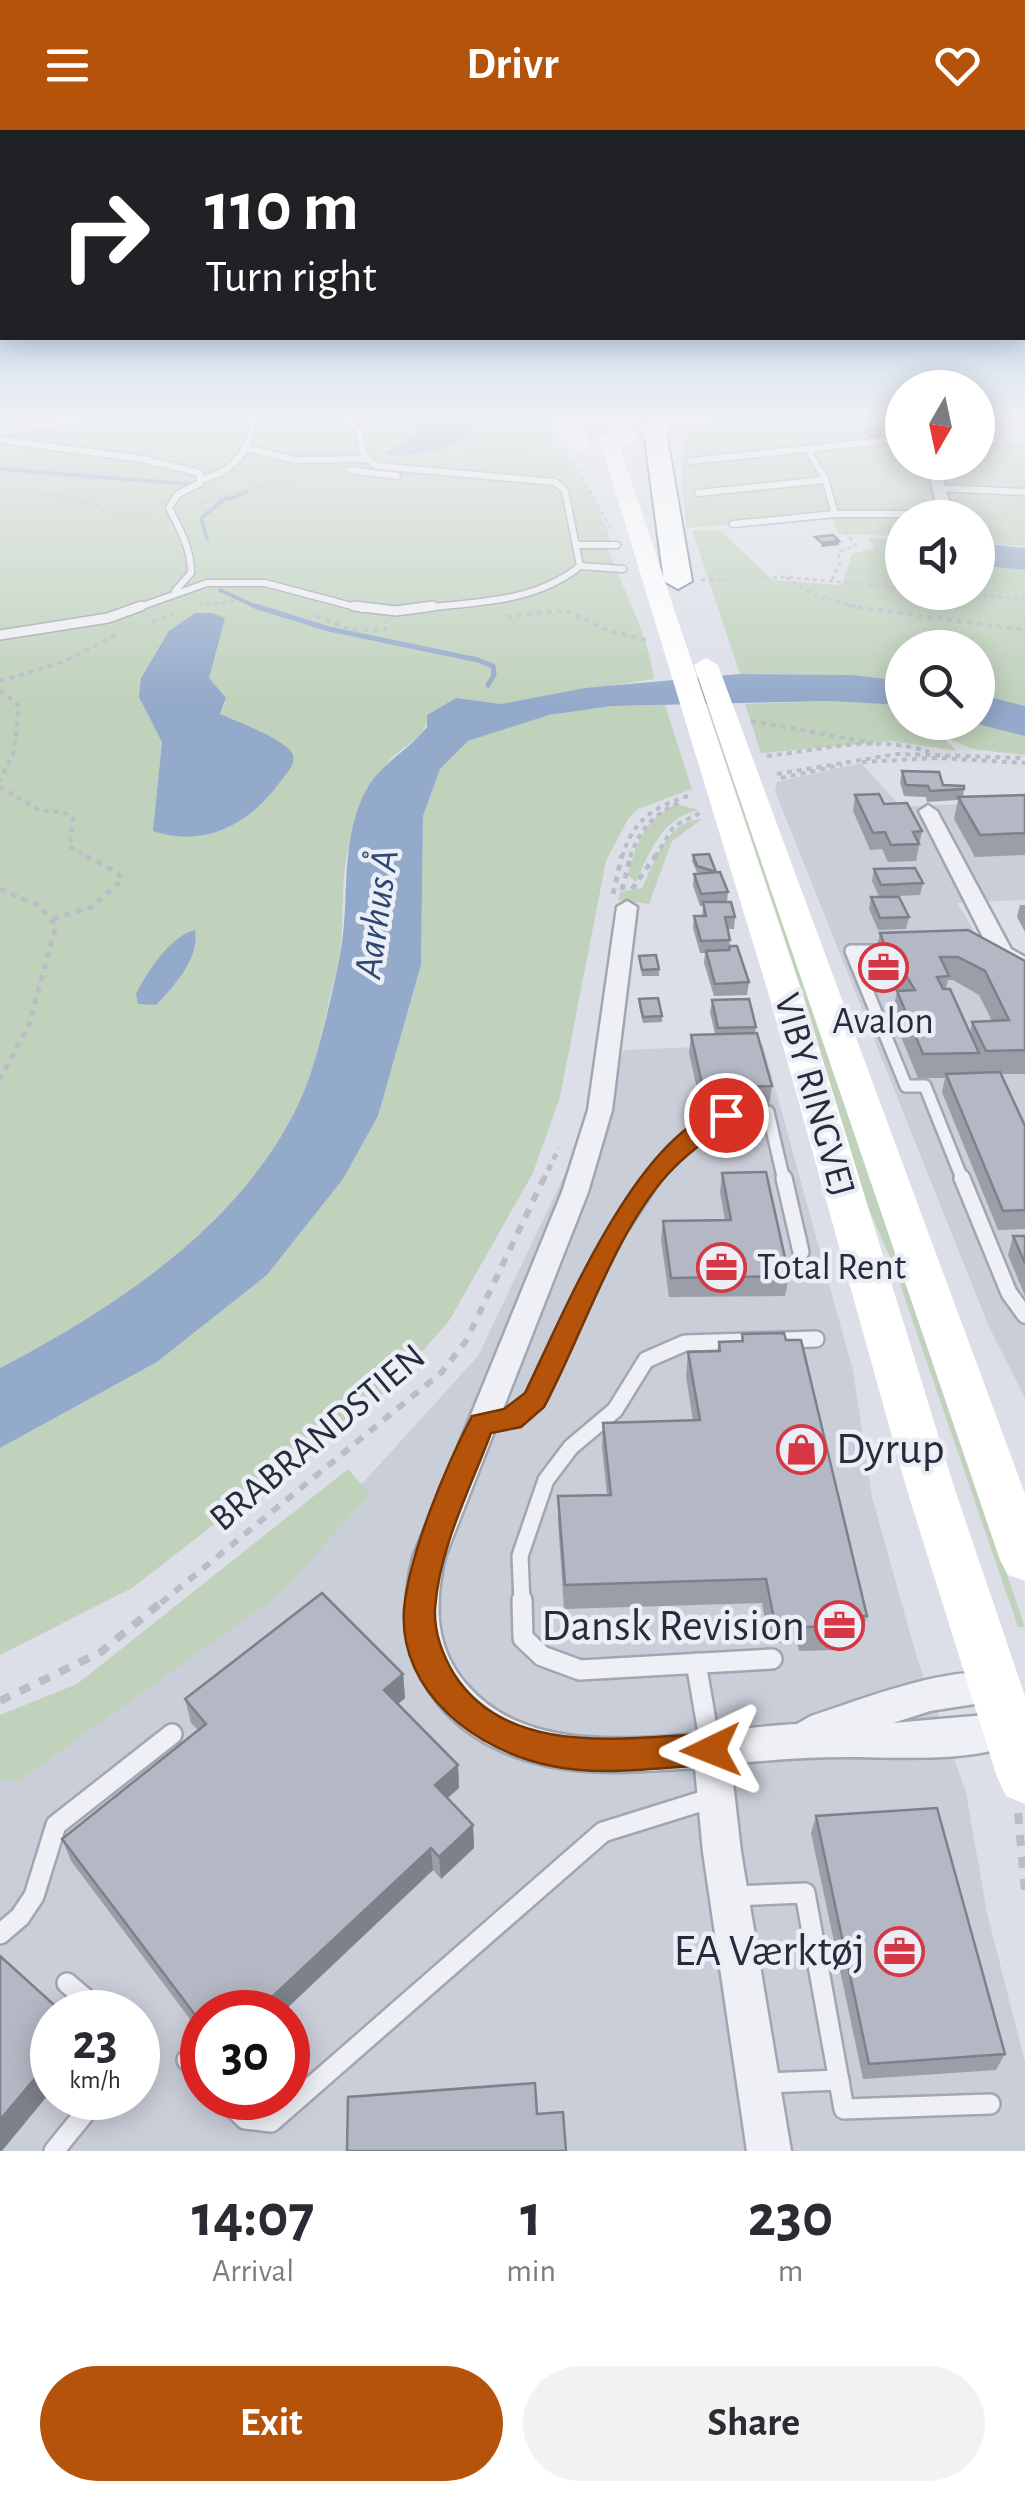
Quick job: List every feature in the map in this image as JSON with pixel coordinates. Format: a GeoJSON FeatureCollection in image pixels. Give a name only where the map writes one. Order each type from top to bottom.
{"type":"FeatureCollection","features":[{"type":"Feature","properties":{"kind":"highway"},"geometry":{"type":"LineString","coordinates":[[669,511],[678,582]]}},
{"type":"Feature","properties":{"kind":"main road"},"geometry":{"type":"LineString","coordinates":[[618,511],[640,579],[671,637]]}},
{"type":"Feature","properties":{"kind":"main road","name":"VIBY RINGVEJ"},"geometry":{"type":"LineString","coordinates":[[637,511],[682,675],[712,702]]}},
{"type":"Feature","properties":{"kind":"main road","name":"VIBY RINGVEJ"},"geometry":{"type":"LineString","coordinates":[[649,511],[678,582],[712,702],[738,757],[1025,1560]]}},
{"type":"Feature","properties":{"kind":"main road","name":"VIBY RINGVEJ"},"geometry":{"type":"LineString","coordinates":[[712,702],[694,802],[784,992],[931,1490],[1016,1722]]}},
{"type":"Feature","properties":{"kind":"street"},"geometry":{"type":"LineString","coordinates":[[928,811],[1002,953],[1025,966]]}},
{"type":"Feature","properties":{"kind":"street"},"geometry":{"type":"LineString","coordinates":[[618,898],[600,1110],[576,1192],[481,1424],[422,1582],[421,1636],[434,1669],[453,1700],[483,1724],[516,1741],[554,1751],[589,1754],[711,1750],[783,1742],[922,1740],[1016,1722]]}},
{"type":"Feature","properties":{"kind":"street"},"geometry":{"type":"LineString","coordinates":[[711,1750],[728,1897],[769,2151]]}},
{"type":"Feature","properties":{"kind":"lane"},"geometry":{"type":"LineString","coordinates":[[166,598],[192,574],[189,541],[171,511]]}},
{"type":"Feature","properties":{"kind":"lane"},"geometry":{"type":"LineString","coordinates":[[570,511],[580,566]]}},
{"type":"Feature","properties":{"kind":"lane"},"geometry":{"type":"LineString","coordinates":[[733,524],[835,514],[885,515]]}},
{"type":"Feature","properties":{"kind":"lane"},"geometry":{"type":"LineString","coordinates":[[577,545],[617,545]]}},
{"type":"Feature","properties":{"kind":"lane"},"geometry":{"type":"LineString","coordinates":[[186,580],[207,584],[265,582],[364,609],[396,611],[530,594],[559,583],[580,566],[623,569]]}},
{"type":"Feature","properties":{"kind":"lane"},"geometry":{"type":"LineString","coordinates":[[0,634],[108,618],[207,584]]}},
{"type":"Feature","properties":{"kind":"lane"},"geometry":{"type":"LineString","coordinates":[[882,951],[851,951],[906,1086],[925,1086],[1008,1292],[1025,1315]]}},
{"type":"Feature","properties":{"kind":"lane"},"geometry":{"type":"LineString","coordinates":[[481,1424],[512,1419],[534,1400],[620,1226],[640,1196],[657,1171],[686,1143],[726,1115],[768,1112],[800,1252]]}},
{"type":"Feature","properties":{"kind":"lane"},"geometry":{"type":"LineString","coordinates":[[772,1659],[580,1670],[542,1656],[523,1638],[520,1556],[546,1480],[571,1447],[615,1410],[646,1360],[684,1343],[816,1338]]}},
{"type":"Feature","properties":{"kind":"lane"},"geometry":{"type":"LineString","coordinates":[[696,1663],[711,1750]]}},
{"type":"Feature","properties":{"kind":"lane"},"geometry":{"type":"LineString","coordinates":[[0,1934],[20,1917],[34,1896],[56,1826],[172,1734]]}},
{"type":"Feature","properties":{"kind":"lane"},"geometry":{"type":"LineString","coordinates":[[310,2089],[604,1832],[714,1798]]}},
{"type":"Feature","properties":{"kind":"lane"},"geometry":{"type":"LineString","coordinates":[[728,1897],[805,1893],[844,2109],[990,2104]]}},
{"type":"Feature","properties":{"kind":"lane"},"geometry":{"type":"LineString","coordinates":[[67,1983],[75,1990]]}},
{"type":"Feature","properties":{"kind":"lane"},"geometry":{"type":"LineString","coordinates":[[758,2083],[839,2080]]}},
{"type":"Feature","properties":{"kind":"lane"},"geometry":{"type":"LineString","coordinates":[[54,2151],[79,2120]]}},
{"type":"Feature","properties":{"kind":"path"},"geometry":{"type":"LineString","coordinates":[[832,580],[840,563],[838,552],[856,546],[835,514]]}},
{"type":"Feature","properties":{"kind":"path"},"geometry":{"type":"LineString","coordinates":[[678,582],[786,577],[885,586]]}},
{"type":"Feature","properties":{"kind":"path"},"geometry":{"type":"LineString","coordinates":[[786,577],[816,596],[846,606],[1025,630]]}},
{"type":"Feature","properties":{"kind":"path"},"geometry":{"type":"LineString","coordinates":[[995,597],[1025,600]]}},
{"type":"Feature","properties":{"kind":"path"},"geometry":{"type":"LineString","coordinates":[[140,622],[166,598]]}},
{"type":"Feature","properties":{"kind":"path"},"geometry":{"type":"LineString","coordinates":[[192,606],[239,601]]}},
{"type":"Feature","properties":{"kind":"path"},"geometry":{"type":"LineString","coordinates":[[165,620],[181,610]]}},
{"type":"Feature","properties":{"kind":"path"},"geometry":{"type":"LineString","coordinates":[[502,617],[565,610],[609,631],[671,637]]}},
{"type":"Feature","properties":{"kind":"path"},"geometry":{"type":"LineString","coordinates":[[314,615],[351,630],[398,628]]}},
{"type":"Feature","properties":{"kind":"path"},"geometry":{"type":"LineString","coordinates":[[0,681],[63,662],[122,632]]}},
{"type":"Feature","properties":{"kind":"path"},"geometry":{"type":"LineString","coordinates":[[0,690],[20,706],[14,752],[0,783],[39,810],[63,812],[73,818],[70,847],[118,872],[122,880],[91,910],[53,919]]}},
{"type":"Feature","properties":{"kind":"path"},"geometry":{"type":"LineString","coordinates":[[712,702],[777,724],[881,744]]}},
{"type":"Feature","properties":{"kind":"path"},"geometry":{"type":"LineString","coordinates":[[738,757],[881,744],[910,745],[934,756]]}},
{"type":"Feature","properties":{"kind":"path"},"geometry":{"type":"LineString","coordinates":[[779,776],[864,762],[934,756],[1025,761]]}},
{"type":"Feature","properties":{"kind":"path"},"geometry":{"type":"LineString","coordinates":[[618,898],[640,882],[665,833],[688,815],[694,802]]}},
{"type":"Feature","properties":{"kind":"path"},"geometry":{"type":"LineString","coordinates":[[618,898],[636,837],[652,816],[694,802]]}},
{"type":"Feature","properties":{"kind":"path"},"geometry":{"type":"LineString","coordinates":[[618,898],[623,844],[638,819],[659,804],[694,802]]}},
{"type":"Feature","properties":{"kind":"path"},"geometry":{"type":"LineString","coordinates":[[0,888],[40,906],[56,926],[34,1020],[18,1054],[0,1079]]}},
{"type":"Feature","properties":{"kind":"path","name":"BRABRANDSTIEN"},"geometry":{"type":"LineString","coordinates":[[0,1701],[101,1652],[442,1372],[466,1341],[562,1144]]}},
{"type":"Feature","properties":{"kind":"shaded area"},"geometry":{"type":"Polygon","coordinates":[[[861,763],[901,807],[1025,801],[1025,900],[957,903],[994,962],[1025,960],[1025,1398],[989,1327],[775,791],[777,782],[861,763]]]}},
{"type":"Feature","properties":{"kind":"shaded area"},"geometry":{"type":"Polygon","coordinates":[[[763,1044],[853,1371],[872,1497],[917,1658],[966,1792],[987,1913],[1025,2062],[1025,2151],[0,2151],[0,1779],[262,1594],[478,1356],[624,1050],[763,1044]]]}},
{"type":"Feature","properties":{"kind":"green space"},"geometry":{"type":"Polygon","coordinates":[[[0,511],[600,511],[610,542],[606,543],[640,626],[654,679],[501,704],[456,698],[427,715],[420,736],[391,759],[380,775],[351,840],[345,869],[340,953],[322,1031],[304,1093],[281,1139],[251,1181],[176,1256],[134,1288],[0,1368],[0,511]],[[209,679],[162,742],[155,813],[285,745],[220,714],[226,702],[209,679]]]}},
{"type":"Feature","properties":{"kind":"green space"},"geometry":{"type":"Polygon","coordinates":[[[685,511],[885,511],[885,535],[838,534],[831,516],[687,528],[685,511]]]}},
{"type":"Feature","properties":{"kind":"green space"},"geometry":{"type":"Polygon","coordinates":[[[995,511],[1025,511],[1025,547],[995,543],[995,511]]]}},
{"type":"Feature","properties":{"kind":"green space"},"geometry":{"type":"Polygon","coordinates":[[[692,530],[720,530],[772,580],[842,585],[852,554],[875,548],[868,538],[885,539],[885,610],[995,610],[995,567],[1025,570],[1025,706],[995,698],[995,630],[885,630],[885,679],[740,674],[692,530]]]}},
{"type":"Feature","properties":{"kind":"green space"},"geometry":{"type":"Polygon","coordinates":[[[701,698],[707,698],[1025,1627],[1018,1627],[893,1264],[859,1187],[701,698]]]}},
{"type":"Feature","properties":{"kind":"green space"},"geometry":{"type":"Polygon","coordinates":[[[829,701],[885,704],[885,740],[946,740],[957,751],[891,741],[761,753],[745,704],[829,701]]]}},
{"type":"Feature","properties":{"kind":"green space"},"geometry":{"type":"Polygon","coordinates":[[[665,705],[692,789],[638,809],[628,819],[606,861],[560,1097],[533,1173],[449,1321],[389,1389],[132,1588],[0,1655],[0,1448],[157,1362],[267,1275],[343,1179],[378,1116],[421,965],[423,816],[440,769],[468,741],[549,715],[612,706],[665,705]]]}},
{"type":"Feature","properties":{"kind":"green space"},"geometry":{"type":"Polygon","coordinates":[[[995,728],[1025,736],[1025,755],[972,749],[951,740],[995,740],[995,728]]]}},
{"type":"Feature","properties":{"kind":"green space"},"geometry":{"type":"Polygon","coordinates":[[[676,804],[699,810],[666,828],[636,882],[628,875],[639,842],[649,825],[676,804]]]}},
{"type":"Feature","properties":{"kind":"green space"},"geometry":{"type":"Polygon","coordinates":[[[702,819],[672,841],[649,904],[618,900],[620,892],[642,888],[671,834],[690,821],[702,819]]]}},
{"type":"Feature","properties":{"kind":"green space"},"geometry":{"type":"Polygon","coordinates":[[[348,1469],[370,1494],[280,1594],[16,1783],[0,1779],[0,1715],[77,1684],[348,1469]]]}},
{"type":"Feature","properties":{"kind":"water"},"geometry":{"type":"Polygon","coordinates":[[[995,545],[1025,548],[1025,570],[995,567],[995,545]]]}},
{"type":"Feature","properties":{"kind":"water"},"geometry":{"type":"Polygon","coordinates":[[[195,613],[225,618],[209,678],[226,698],[220,714],[282,743],[294,759],[268,797],[240,821],[207,834],[172,836],[153,831],[162,742],[139,697],[141,678],[169,631],[195,613]]]}},
{"type":"Feature","properties":{"kind":"water","name":"Aarhus Å"},"geometry":{"type":"Polygon","coordinates":[[[740,674],[854,675],[885,679],[885,704],[829,701],[612,706],[549,715],[468,741],[440,769],[423,816],[421,965],[378,1116],[343,1179],[267,1275],[157,1362],[0,1448],[0,1368],[90,1317],[176,1255],[249,1182],[279,1140],[303,1094],[319,1045],[340,955],[353,826],[359,805],[375,777],[427,727],[427,715],[456,698],[501,704],[585,688],[740,674]]]}},
{"type":"Feature","properties":{"kind":"water"},"geometry":{"type":"Polygon","coordinates":[[[995,698],[1025,706],[1025,736],[995,728],[995,698]]]}},
{"type":"Feature","properties":{"kind":"water"},"geometry":{"type":"Polygon","coordinates":[[[195,930],[194,951],[178,980],[156,1005],[138,1004],[136,994],[160,956],[177,939],[195,930]]]}},
{"type":"Feature","properties":{"kind":"building"},"geometry":{"type":"Polygon","coordinates":[[[833,535],[839,541],[822,543],[815,537],[833,535]]]}},
{"type":"Feature","properties":{"kind":"building"},"geometry":{"type":"Polygon","coordinates":[[[902,771],[939,772],[943,785],[964,789],[930,791],[928,786],[906,785],[902,771]]]}},
{"type":"Feature","properties":{"kind":"building"},"geometry":{"type":"Polygon","coordinates":[[[879,794],[884,804],[907,803],[922,831],[913,832],[919,844],[891,845],[885,832],[873,833],[855,795],[879,794]]]}},
{"type":"Feature","properties":{"kind":"building"},"geometry":{"type":"Polygon","coordinates":[[[1025,795],[1025,833],[980,835],[958,797],[1025,795]]]}},
{"type":"Feature","properties":{"kind":"building"},"geometry":{"type":"Polygon","coordinates":[[[709,854],[716,872],[697,866],[693,855],[709,854]]]}},
{"type":"Feature","properties":{"kind":"building"},"geometry":{"type":"Polygon","coordinates":[[[915,868],[923,883],[881,885],[874,869],[915,868]]]}},
{"type":"Feature","properties":{"kind":"building"},"geometry":{"type":"Polygon","coordinates":[[[720,872],[728,892],[701,894],[694,874],[720,872]]]}},
{"type":"Feature","properties":{"kind":"building"},"geometry":{"type":"Polygon","coordinates":[[[871,897],[899,897],[909,917],[880,918],[871,897]]]}},
{"type":"Feature","properties":{"kind":"building"},"geometry":{"type":"Polygon","coordinates":[[[703,902],[731,902],[735,917],[725,917],[730,940],[701,941],[694,916],[706,916],[703,902]]]}},
{"type":"Feature","properties":{"kind":"building"},"geometry":{"type":"Polygon","coordinates":[[[968,930],[1025,961],[1025,1050],[986,1051],[972,1022],[1009,1020],[985,971],[958,957],[940,957],[949,976],[937,977],[943,989],[950,989],[979,1053],[923,1054],[897,991],[915,990],[896,959],[890,959],[880,933],[968,930]]]}},
{"type":"Feature","properties":{"kind":"building"},"geometry":{"type":"Polygon","coordinates":[[[730,946],[737,946],[749,982],[715,984],[706,951],[729,950],[730,946]]]}},
{"type":"Feature","properties":{"kind":"building"},"geometry":{"type":"Polygon","coordinates":[[[656,955],[659,969],[642,970],[639,956],[656,955]]]}},
{"type":"Feature","properties":{"kind":"building"},"geometry":{"type":"Polygon","coordinates":[[[658,998],[662,1016],[643,1017],[639,999],[658,998]]]}},
{"type":"Feature","properties":{"kind":"building"},"geometry":{"type":"Polygon","coordinates":[[[749,999],[756,1027],[718,1028],[712,1000],[749,999]]]}},
{"type":"Feature","properties":{"kind":"building"},"geometry":{"type":"Polygon","coordinates":[[[757,1033],[772,1086],[703,1088],[691,1035],[757,1033]]]}},
{"type":"Feature","properties":{"kind":"building"},"geometry":{"type":"Polygon","coordinates":[[[1000,1072],[1025,1126],[1025,1210],[1003,1211],[946,1074],[1000,1072]]]}},
{"type":"Feature","properties":{"kind":"building","name":"Total Rent"},"geometry":{"type":"Polygon","coordinates":[[[766,1172],[789,1276],[671,1278],[663,1221],[731,1220],[722,1173],[766,1172]]]}},
{"type":"Feature","properties":{"kind":"building"},"geometry":{"type":"Polygon","coordinates":[[[1013,1236],[1025,1236],[1025,1263],[1013,1236]]]}},
{"type":"Feature","properties":{"kind":"building"},"geometry":{"type":"Polygon","coordinates":[[[784,1333],[786,1340],[801,1340],[867,1616],[840,1616],[843,1626],[805,1627],[803,1618],[774,1619],[766,1579],[565,1585],[558,1496],[611,1495],[603,1423],[700,1420],[688,1352],[720,1351],[719,1342],[743,1341],[742,1334],[784,1333]]]}},
{"type":"Feature","properties":{"kind":"building"},"geometry":{"type":"Polygon","coordinates":[[[322,1593],[403,1674],[384,1690],[458,1765],[435,1785],[473,1825],[439,1857],[431,1848],[279,1990],[180,1990],[180,1995],[62,1839],[206,1724],[185,1699],[322,1593]]]}},
{"type":"Feature","properties":{"kind":"building","name":"EA Værktøj"},"geometry":{"type":"Polygon","coordinates":[[[937,1808],[1005,2054],[869,2064],[816,1816],[937,1808]]]}},
{"type":"Feature","properties":{"kind":"building"},"geometry":{"type":"Polygon","coordinates":[[[0,1956],[38,1990],[30,1990],[30,2084],[0,2120],[0,1956]]]}},
{"type":"Feature","properties":{"kind":"building"},"geometry":{"type":"Polygon","coordinates":[[[535,2083],[537,2114],[563,2112],[566,2151],[347,2151],[348,2097],[535,2083]]]}},
{"type":"Feature","properties":{"kind":"waterway"},"geometry":{"type":"LineString","coordinates":[[207,539],[201,518],[209,511]]}},
{"type":"Feature","properties":{"kind":"waterway"},"geometry":{"type":"LineString","coordinates":[[220,590],[261,609]]}},
{"type":"Feature","properties":{"kind":"waterway"},"geometry":{"type":"LineString","coordinates":[[255,606],[329,629],[478,660],[493,666],[494,675],[488,685]]}},
{"type":"Feature","properties":{"kind":"place","name":"Avalon"},"geometry":{"type":"Point","coordinates":[883,968]}},
{"type":"Feature","properties":{"kind":"place","name":"Total Rent"},"geometry":{"type":"Point","coordinates":[722,1268]}},
{"type":"Feature","properties":{"kind":"place","name":"Dyrup"},"geometry":{"type":"Point","coordinates":[801,1449]}},
{"type":"Feature","properties":{"kind":"place","name":"Dansk Revision"},"geometry":{"type":"Point","coordinates":[840,1626]}},
{"type":"Feature","properties":{"kind":"place","name":"EA Værktøj"},"geometry":{"type":"Point","coordinates":[900,1951]}},
{"type":"Feature","properties":{"kind":"route"},"geometry":{"type":"LineString","coordinates":[[711,1750],[589,1754],[554,1751],[516,1741],[483,1724],[453,1700],[434,1669],[421,1636],[420,1609],[429,1557],[481,1424],[512,1419],[534,1400],[620,1226],[640,1196],[657,1171],[686,1143],[726,1115]]}}]}
